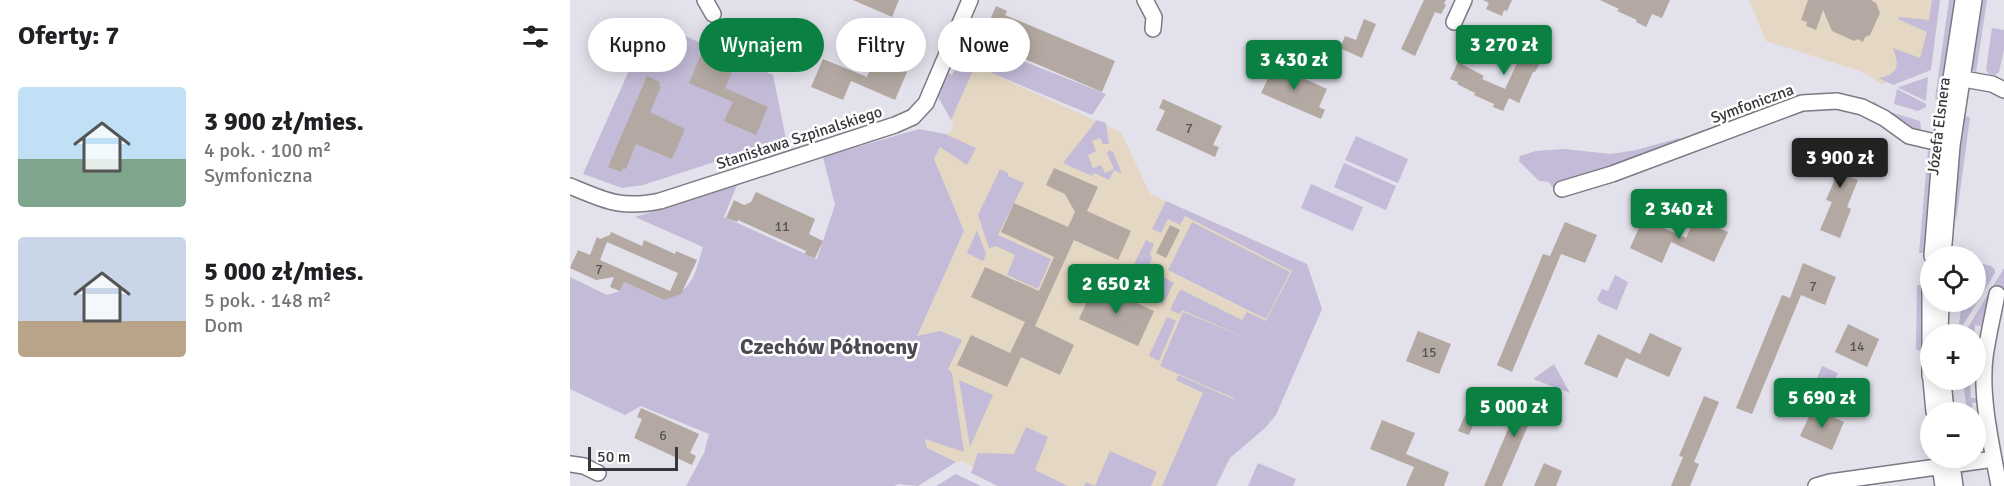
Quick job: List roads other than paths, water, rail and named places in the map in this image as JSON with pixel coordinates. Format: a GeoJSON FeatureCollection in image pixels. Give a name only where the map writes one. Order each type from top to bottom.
{"type":"FeatureCollection","features":[{"type":"Feature","properties":{"kind":"street"},"geometry":{"type":"LineString","coordinates":[[705,0],[713,14]]}},
{"type":"Feature","properties":{"kind":"street","name":"Stanisława Szpinalskiego"},"geometry":{"type":"LineString","coordinates":[[570,186],[599,198],[625,205],[660,201],[895,125],[913,117],[920,112],[931,95],[970,0]]}},
{"type":"Feature","properties":{"kind":"street"},"geometry":{"type":"LineString","coordinates":[[1145,0],[1154,17],[1153,29]]}},
{"type":"Feature","properties":{"kind":"street"},"geometry":{"type":"LineString","coordinates":[[1454,22],[1464,0]]}},
{"type":"Feature","properties":{"kind":"street","name":"Józefa Elsnera"},"geometry":{"type":"LineString","coordinates":[[1933,246],[1956,78],[1963,0]]}},
{"type":"Feature","properties":{"kind":"street","name":"Józefa Elsnera"},"geometry":{"type":"LineString","coordinates":[[1956,78],[1974,0]]}},
{"type":"Feature","properties":{"kind":"street"},"geometry":{"type":"LineString","coordinates":[[1956,78],[2003,86]]}},
{"type":"Feature","properties":{"kind":"street","name":"Symfoniczna"},"geometry":{"type":"LineString","coordinates":[[1562,189],[1612,174],[1802,103],[1837,101],[1862,107],[1884,118],[1909,136],[1947,145]]}},
{"type":"Feature","properties":{"kind":"street","name":"Józefa Elsnera"},"geometry":{"type":"LineString","coordinates":[[1943,246],[1947,145]]}},
{"type":"Feature","properties":{"kind":"street"},"geometry":{"type":"LineString","coordinates":[[1997,294],[1984,372],[1999,486]]}},
{"type":"Feature","properties":{"kind":"street"},"geometry":{"type":"LineString","coordinates":[[1986,459],[1994,459]]}},
{"type":"Feature","properties":{"kind":"street"},"geometry":{"type":"LineString","coordinates":[[570,464],[584,466],[598,473]]}},
{"type":"Feature","properties":{"kind":"street"},"geometry":{"type":"LineString","coordinates":[[1816,486],[1920,466]]}},
{"type":"Feature","properties":{"kind":"street"},"geometry":{"type":"LineString","coordinates":[[1943,486],[1944,468]]}},
{"type":"Feature","properties":{"kind":"street"},"geometry":{"type":"LineString","coordinates":[[1948,468],[1955,486]]}},
{"type":"Feature","properties":{"kind":"district","name":"Czechów Północny"},"geometry":{"type":"Point","coordinates":[829,346]}}]}
